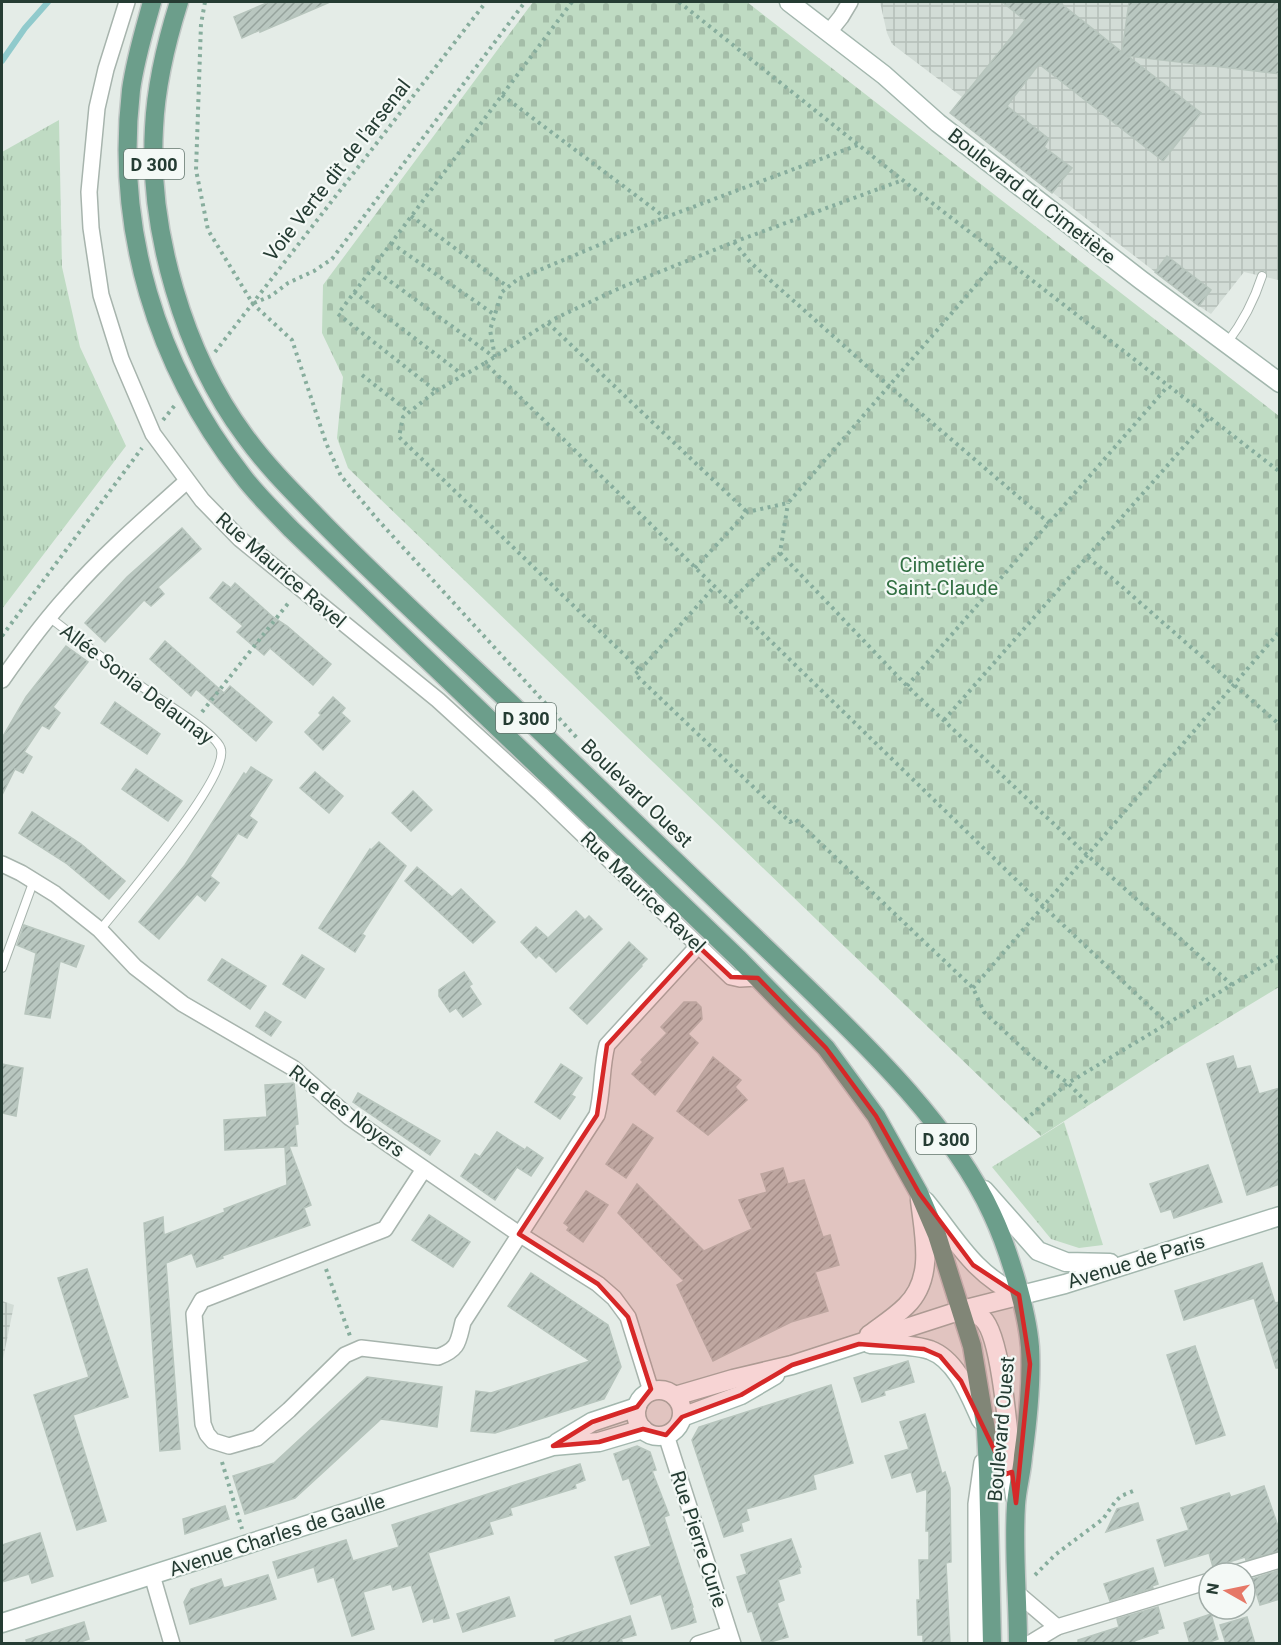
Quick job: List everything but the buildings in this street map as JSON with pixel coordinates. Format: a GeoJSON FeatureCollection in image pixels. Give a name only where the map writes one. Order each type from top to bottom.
{"type":"FeatureCollection","features":[{"type":"Feature","properties":{"kind":"main road","name":"Boulevard Ouest"},"geometry":{"type":"LineString","coordinates":[[152,2],[137,54],[131,90],[127,154],[130,215],[140,266],[152,309],[186,391],[242,476],[291,529],[758,978],[826,1048],[876,1116],[919,1193],[937,1235],[972,1346],[986,1430],[992,1644]]}},
{"type":"Feature","properties":{"kind":"main road","name":"Boulevard Ouest"},"geometry":{"type":"LineString","coordinates":[[179,2],[167,38],[160,70],[154,129],[154,176],[165,252],[178,304],[213,388],[232,418],[276,475],[363,563],[854,1034],[907,1091],[956,1151],[975,1179],[1006,1248],[1028,1330],[1030,1364],[1024,1454],[1016,1503],[1018,1644]]}},
{"type":"Feature","properties":{"kind":"main road","name":"Boulevard du Cimetière"},"geometry":{"type":"LineString","coordinates":[[789,2],[885,75],[938,123],[1280,383]]}},
{"type":"Feature","properties":{"kind":"main road"},"geometry":{"type":"LineString","coordinates":[[975,1179],[1038,1251],[1066,1262],[1130,1263]]}},
{"type":"Feature","properties":{"kind":"main road"},"geometry":{"type":"LineString","coordinates":[[919,1193],[974,1264],[988,1278],[1019,1295]]}},
{"type":"Feature","properties":{"kind":"main road"},"geometry":{"type":"LineString","coordinates":[[859,1344],[906,1306],[922,1283],[926,1250],[919,1193]]}},
{"type":"Feature","properties":{"kind":"main road","name":"Avenue de Paris"},"geometry":{"type":"LineString","coordinates":[[962,1310],[1065,1284],[1280,1216]]}},
{"type":"Feature","properties":{"kind":"main road"},"geometry":{"type":"LineString","coordinates":[[675,1396],[792,1365],[962,1310],[974,1313],[983,1319],[993,1339],[1004,1394],[1016,1503]]}},
{"type":"Feature","properties":{"kind":"main road"},"geometry":{"type":"LineString","coordinates":[[859,1344],[916,1347],[932,1351],[940,1356],[961,1380],[986,1430]]}},
{"type":"Feature","properties":{"kind":"main road"},"geometry":{"type":"LineString","coordinates":[[681,1417],[741,1395],[792,1365]]}},
{"type":"Feature","properties":{"kind":"main road"},"geometry":{"type":"LineString","coordinates":[[664,1390],[675,1396],[681,1405],[681,1417],[676,1428],[666,1435],[654,1435],[643,1429],[637,1419],[637,1407],[642,1397],[651,1391],[664,1390]]}},
{"type":"Feature","properties":{"kind":"main road","name":"Avenue Charles de Gaulle"},"geometry":{"type":"LineString","coordinates":[[553,1446],[592,1422],[637,1407]]}},
{"type":"Feature","properties":{"kind":"main road","name":"Avenue Charles de Gaulle"},"geometry":{"type":"LineString","coordinates":[[2,1623],[553,1446],[599,1442],[643,1429]]}},
{"type":"Feature","properties":{"kind":"street","name":"Rue Maurice Ravel"},"geometry":{"type":"LineString","coordinates":[[127,2],[106,69],[97,108],[89,192],[90,216],[102,295],[121,359],[153,434],[202,500],[240,539],[438,700],[542,794],[731,976],[740,979],[758,978]]}},
{"type":"Feature","properties":{"kind":"street"},"geometry":{"type":"LineString","coordinates":[[829,32],[850,2]]}},
{"type":"Feature","properties":{"kind":"street"},"geometry":{"type":"LineString","coordinates":[[2,680],[49,616],[103,558],[187,481]]}},
{"type":"Feature","properties":{"kind":"street","name":"Rue des Noyers"},"geometry":{"type":"LineString","coordinates":[[2,864],[34,880],[55,894],[99,930],[135,967],[183,1004],[293,1068],[349,1117],[519,1234],[598,1284],[614,1298],[628,1317],[651,1391]]}},
{"type":"Feature","properties":{"kind":"street"},"geometry":{"type":"LineString","coordinates":[[424,1169],[385,1229],[202,1300],[194,1314],[198,1369],[203,1424],[207,1434],[213,1440],[229,1446],[257,1438],[345,1355],[355,1350],[361,1348],[438,1357],[457,1346],[463,1322],[597,1115],[607,1045],[698,946]]}},
{"type":"Feature","properties":{"kind":"street"},"geometry":{"type":"LineString","coordinates":[[976,1644],[976,1504],[986,1430]]}},
{"type":"Feature","properties":{"kind":"street","name":"Rue Pierre Curie"},"geometry":{"type":"LineString","coordinates":[[666,1435],[731,1639]]}},
{"type":"Feature","properties":{"kind":"street"},"geometry":{"type":"LineString","coordinates":[[1257,1567],[1280,1560]]}},
{"type":"Feature","properties":{"kind":"street"},"geometry":{"type":"LineString","coordinates":[[152,1575],[172,1644]]}},
{"type":"Feature","properties":{"kind":"street"},"geometry":{"type":"LineString","coordinates":[[1029,1644],[1058,1627],[1197,1585]]}},
{"type":"Feature","properties":{"kind":"street"},"geometry":{"type":"LineString","coordinates":[[1017,1593],[1058,1627]]}},
{"type":"Feature","properties":{"kind":"street"},"geometry":{"type":"LineString","coordinates":[[699,1644],[731,1639]]}},
{"type":"Feature","properties":{"kind":"lane"},"geometry":{"type":"LineString","coordinates":[[1226,344],[1243,322],[1262,276]]}},
{"type":"Feature","properties":{"kind":"lane","name":"Allée Sonia Delaunay"},"geometry":{"type":"LineString","coordinates":[[49,616],[117,670],[214,739],[221,750],[221,765],[210,784],[153,866],[99,930]]}},
{"type":"Feature","properties":{"kind":"lane"},"geometry":{"type":"LineString","coordinates":[[2,968],[34,880]]}},
{"type":"Feature","properties":{"kind":"path"},"geometry":{"type":"LineString","coordinates":[[205,2],[201,24],[196,170],[208,230],[253,304],[292,340],[326,443],[341,476],[378,520],[582,744]]}},
{"type":"Feature","properties":{"kind":"path","name":"Voie Verte dit de l'arsenal"},"geometry":{"type":"LineString","coordinates":[[211,358],[486,2]]}},
{"type":"Feature","properties":{"kind":"path"},"geometry":{"type":"LineString","coordinates":[[253,304],[271,296],[288,283],[314,271],[332,259],[525,2]]}},
{"type":"Feature","properties":{"kind":"path"},"geometry":{"type":"LineString","coordinates":[[436,391],[338,314],[572,2]]}},
{"type":"Feature","properties":{"kind":"path"},"geometry":{"type":"LineString","coordinates":[[679,2],[903,180],[1280,472]]}},
{"type":"Feature","properties":{"kind":"path"},"geometry":{"type":"LineString","coordinates":[[502,95],[666,218]]}},
{"type":"Feature","properties":{"kind":"path"},"geometry":{"type":"LineString","coordinates":[[495,357],[490,330],[502,292],[518,279],[666,218],[859,145]]}},
{"type":"Feature","properties":{"kind":"path"},"geometry":{"type":"LineString","coordinates":[[640,670],[399,437],[403,417],[436,391],[548,323],[622,287],[734,242],[903,180]]}},
{"type":"Feature","properties":{"kind":"path"},"geometry":{"type":"LineString","coordinates":[[411,216],[508,287]]}},
{"type":"Feature","properties":{"kind":"path"},"geometry":{"type":"LineString","coordinates":[[734,242],[750,262],[889,386],[1049,523]]}},
{"type":"Feature","properties":{"kind":"path"},"geometry":{"type":"LineString","coordinates":[[391,243],[495,315]]}},
{"type":"Feature","properties":{"kind":"path"},"geometry":{"type":"LineString","coordinates":[[730,602],[780,553],[788,503],[1001,256]]}},
{"type":"Feature","properties":{"kind":"path"},"geometry":{"type":"LineString","coordinates":[[372,268],[495,357]]}},
{"type":"Feature","properties":{"kind":"path"},"geometry":{"type":"LineString","coordinates":[[354,292],[464,375]]}},
{"type":"Feature","properties":{"kind":"path"},"geometry":{"type":"LineString","coordinates":[[548,323],[747,512]]}},
{"type":"Feature","properties":{"kind":"path"},"geometry":{"type":"LineString","coordinates":[[485,363],[1043,906],[1167,1023]]}},
{"type":"Feature","properties":{"kind":"path"},"geometry":{"type":"LineString","coordinates":[[362,375],[409,412]]}},
{"type":"Feature","properties":{"kind":"path"},"geometry":{"type":"LineString","coordinates":[[907,686],[1168,386]]}},
{"type":"Feature","properties":{"kind":"path"},"geometry":{"type":"LineString","coordinates":[[2,636],[179,399]]}},
{"type":"Feature","properties":{"kind":"path"},"geometry":{"type":"LineString","coordinates":[[944,720],[1209,418]]}},
{"type":"Feature","properties":{"kind":"path"},"geometry":{"type":"LineString","coordinates":[[696,568],[747,512],[788,503]]}},
{"type":"Feature","properties":{"kind":"path"},"geometry":{"type":"LineString","coordinates":[[780,553],[907,686],[1087,855],[1232,985]]}},
{"type":"Feature","properties":{"kind":"path"},"geometry":{"type":"LineString","coordinates":[[1088,557],[1280,725]]}},
{"type":"Feature","properties":{"kind":"path"},"geometry":{"type":"LineString","coordinates":[[715,586],[635,674],[790,822],[795,819],[973,988],[984,1012],[1035,1060],[1068,1083],[1089,1105]]}},
{"type":"Feature","properties":{"kind":"path"},"geometry":{"type":"LineString","coordinates":[[193,723],[300,588]]}},
{"type":"Feature","properties":{"kind":"path"},"geometry":{"type":"LineString","coordinates":[[973,988],[1280,631]]}},
{"type":"Feature","properties":{"kind":"path"},"geometry":{"type":"LineString","coordinates":[[1025,1120],[1068,1083],[1280,956]]}},
{"type":"Feature","properties":{"kind":"path"},"geometry":{"type":"LineString","coordinates":[[321,1255],[355,1350]]}},
{"type":"Feature","properties":{"kind":"path"},"geometry":{"type":"LineString","coordinates":[[229,1446],[221,1461],[247,1544]]}},
{"type":"Feature","properties":{"kind":"path"},"geometry":{"type":"LineString","coordinates":[[1017,1593],[1055,1555],[1103,1519],[1115,1502],[1133,1491]]}},
{"type":"Feature","properties":{"kind":"highlighted area"},"geometry":{"type":"Polygon","coordinates":[[[698,946],[731,977],[758,978],[826,1048],[876,1116],[919,1193],[973,1265],[1019,1295],[1030,1364],[1016,1503],[1012,1472],[1006,1474],[961,1381],[940,1356],[924,1349],[859,1344],[792,1365],[741,1395],[682,1417],[666,1435],[643,1429],[599,1442],[553,1446],[592,1422],[637,1407],[651,1389],[628,1317],[598,1284],[519,1234],[597,1115],[607,1045],[698,946]]]}},
{"type":"Feature","properties":{"kind":"shaded area"},"geometry":{"type":"Polygon","coordinates":[[[880,2],[1279,2],[1278,280],[1244,272],[1211,314],[1199,306],[950,113],[962,97],[892,44],[880,2]]]}},
{"type":"Feature","properties":{"kind":"shaded area"},"geometry":{"type":"Polygon","coordinates":[[[2,1301],[14,1305],[2,1364],[2,1301]]]}},
{"type":"Feature","properties":{"kind":"green space","name":"Cimetière Saint-Claude"},"geometry":{"type":"Polygon","coordinates":[[[533,2],[747,2],[1279,416],[1279,987],[1165,1056],[1041,1136],[348,468],[337,438],[343,377],[322,333],[323,285],[533,2]]]}},
{"type":"Feature","properties":{"kind":"green space"},"geometry":{"type":"Polygon","coordinates":[[[59,120],[62,267],[80,347],[126,446],[2,609],[2,152],[59,120]]]}},
{"type":"Feature","properties":{"kind":"green space"},"geometry":{"type":"Polygon","coordinates":[[[1064,1122],[1103,1245],[1079,1248],[1051,1239],[992,1167],[1064,1122]]]}},
{"type":"Feature","properties":{"kind":"waterway"},"geometry":{"type":"LineString","coordinates":[[2,61],[25,28],[48,2]]}}]}
